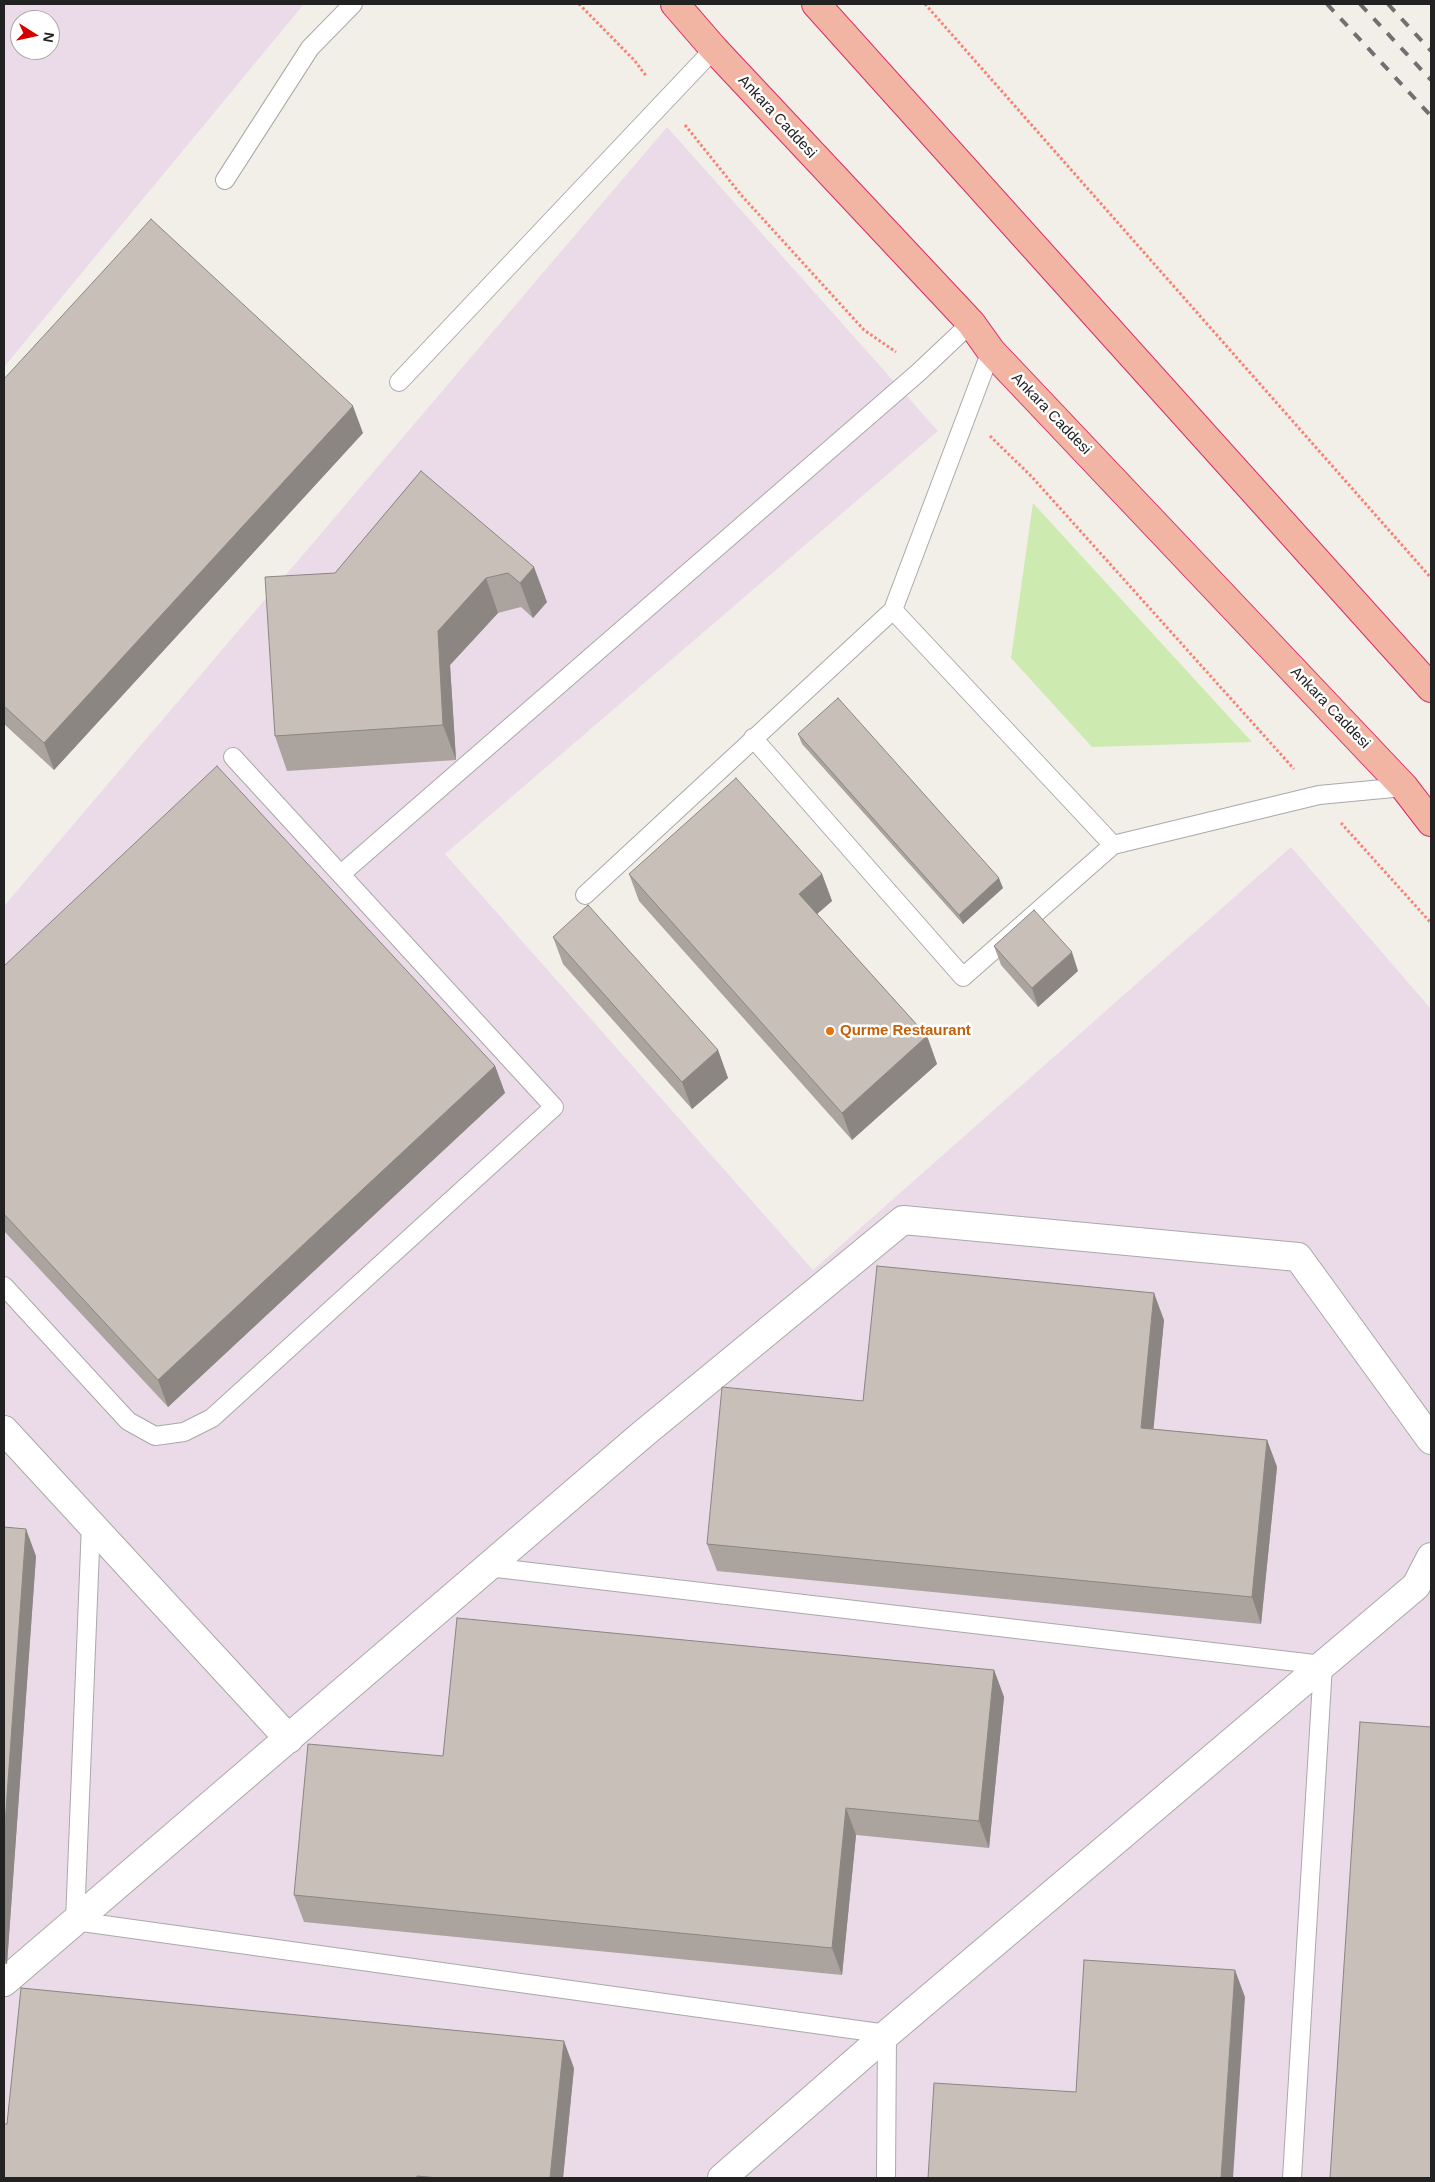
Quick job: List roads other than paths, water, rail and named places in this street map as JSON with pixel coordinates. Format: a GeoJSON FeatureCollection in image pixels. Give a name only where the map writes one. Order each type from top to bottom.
{"type":"FeatureCollection","features":[{"type":"Feature","properties":{"kind":"highway","name":"Ankara Caddesi"},"geometry":{"type":"LineString","coordinates":[[675,4],[714,50],[971,323],[991,351],[1404,786],[1431,822]]}},
{"type":"Feature","properties":{"kind":"highway"},"geometry":{"type":"LineString","coordinates":[[816,4],[1431,688]]}},
{"type":"Feature","properties":{"kind":"street"},"geometry":{"type":"LineString","coordinates":[[4,1982],[643,1434],[903,1220],[1298,1257],[1431,1440]]}},
{"type":"Feature","properties":{"kind":"street"},"geometry":{"type":"LineString","coordinates":[[4,1430],[289,1739]]}},
{"type":"Feature","properties":{"kind":"street"},"geometry":{"type":"LineString","coordinates":[[722,2178],[887,2034],[1416,1586],[1431,1556]]}},
{"type":"Feature","properties":{"kind":"lane"},"geometry":{"type":"LineString","coordinates":[[225,180],[310,48],[353,4]]}},
{"type":"Feature","properties":{"kind":"lane"},"geometry":{"type":"LineString","coordinates":[[399,382],[714,50]]}},
{"type":"Feature","properties":{"kind":"lane"},"geometry":{"type":"LineString","coordinates":[[341,874],[919,372],[971,323]]}},
{"type":"Feature","properties":{"kind":"lane"},"geometry":{"type":"LineString","coordinates":[[585,895],[893,610],[991,351]]}},
{"type":"Feature","properties":{"kind":"lane"},"geometry":{"type":"LineString","coordinates":[[893,610],[1113,845]]}},
{"type":"Feature","properties":{"kind":"lane"},"geometry":{"type":"LineString","coordinates":[[753,738],[963,977],[1113,845],[1319,795],[1404,786]]}},
{"type":"Feature","properties":{"kind":"lane"},"geometry":{"type":"LineString","coordinates":[[4,1286],[128,1421],[156,1436],[184,1432],[212,1418],[554,1107],[233,757]]}},
{"type":"Feature","properties":{"kind":"lane"},"geometry":{"type":"LineString","coordinates":[[91,1524],[75,1921],[887,2034],[886,2178]]}},
{"type":"Feature","properties":{"kind":"lane"},"geometry":{"type":"LineString","coordinates":[[488,1566],[1323,1665],[1292,2178]]}},
{"type":"Feature","properties":{"kind":"railway"},"geometry":{"type":"LineString","coordinates":[[1327,4],[1431,116]]}},
{"type":"Feature","properties":{"kind":"railway"},"geometry":{"type":"LineString","coordinates":[[1360,4],[1431,80]]}},
{"type":"Feature","properties":{"kind":"railway"},"geometry":{"type":"LineString","coordinates":[[1388,4],[1431,51]]}},
{"type":"Feature","properties":{"kind":"place","name":"Qurme Restaurant"},"geometry":{"type":"Point","coordinates":[830,1031]}}]}
